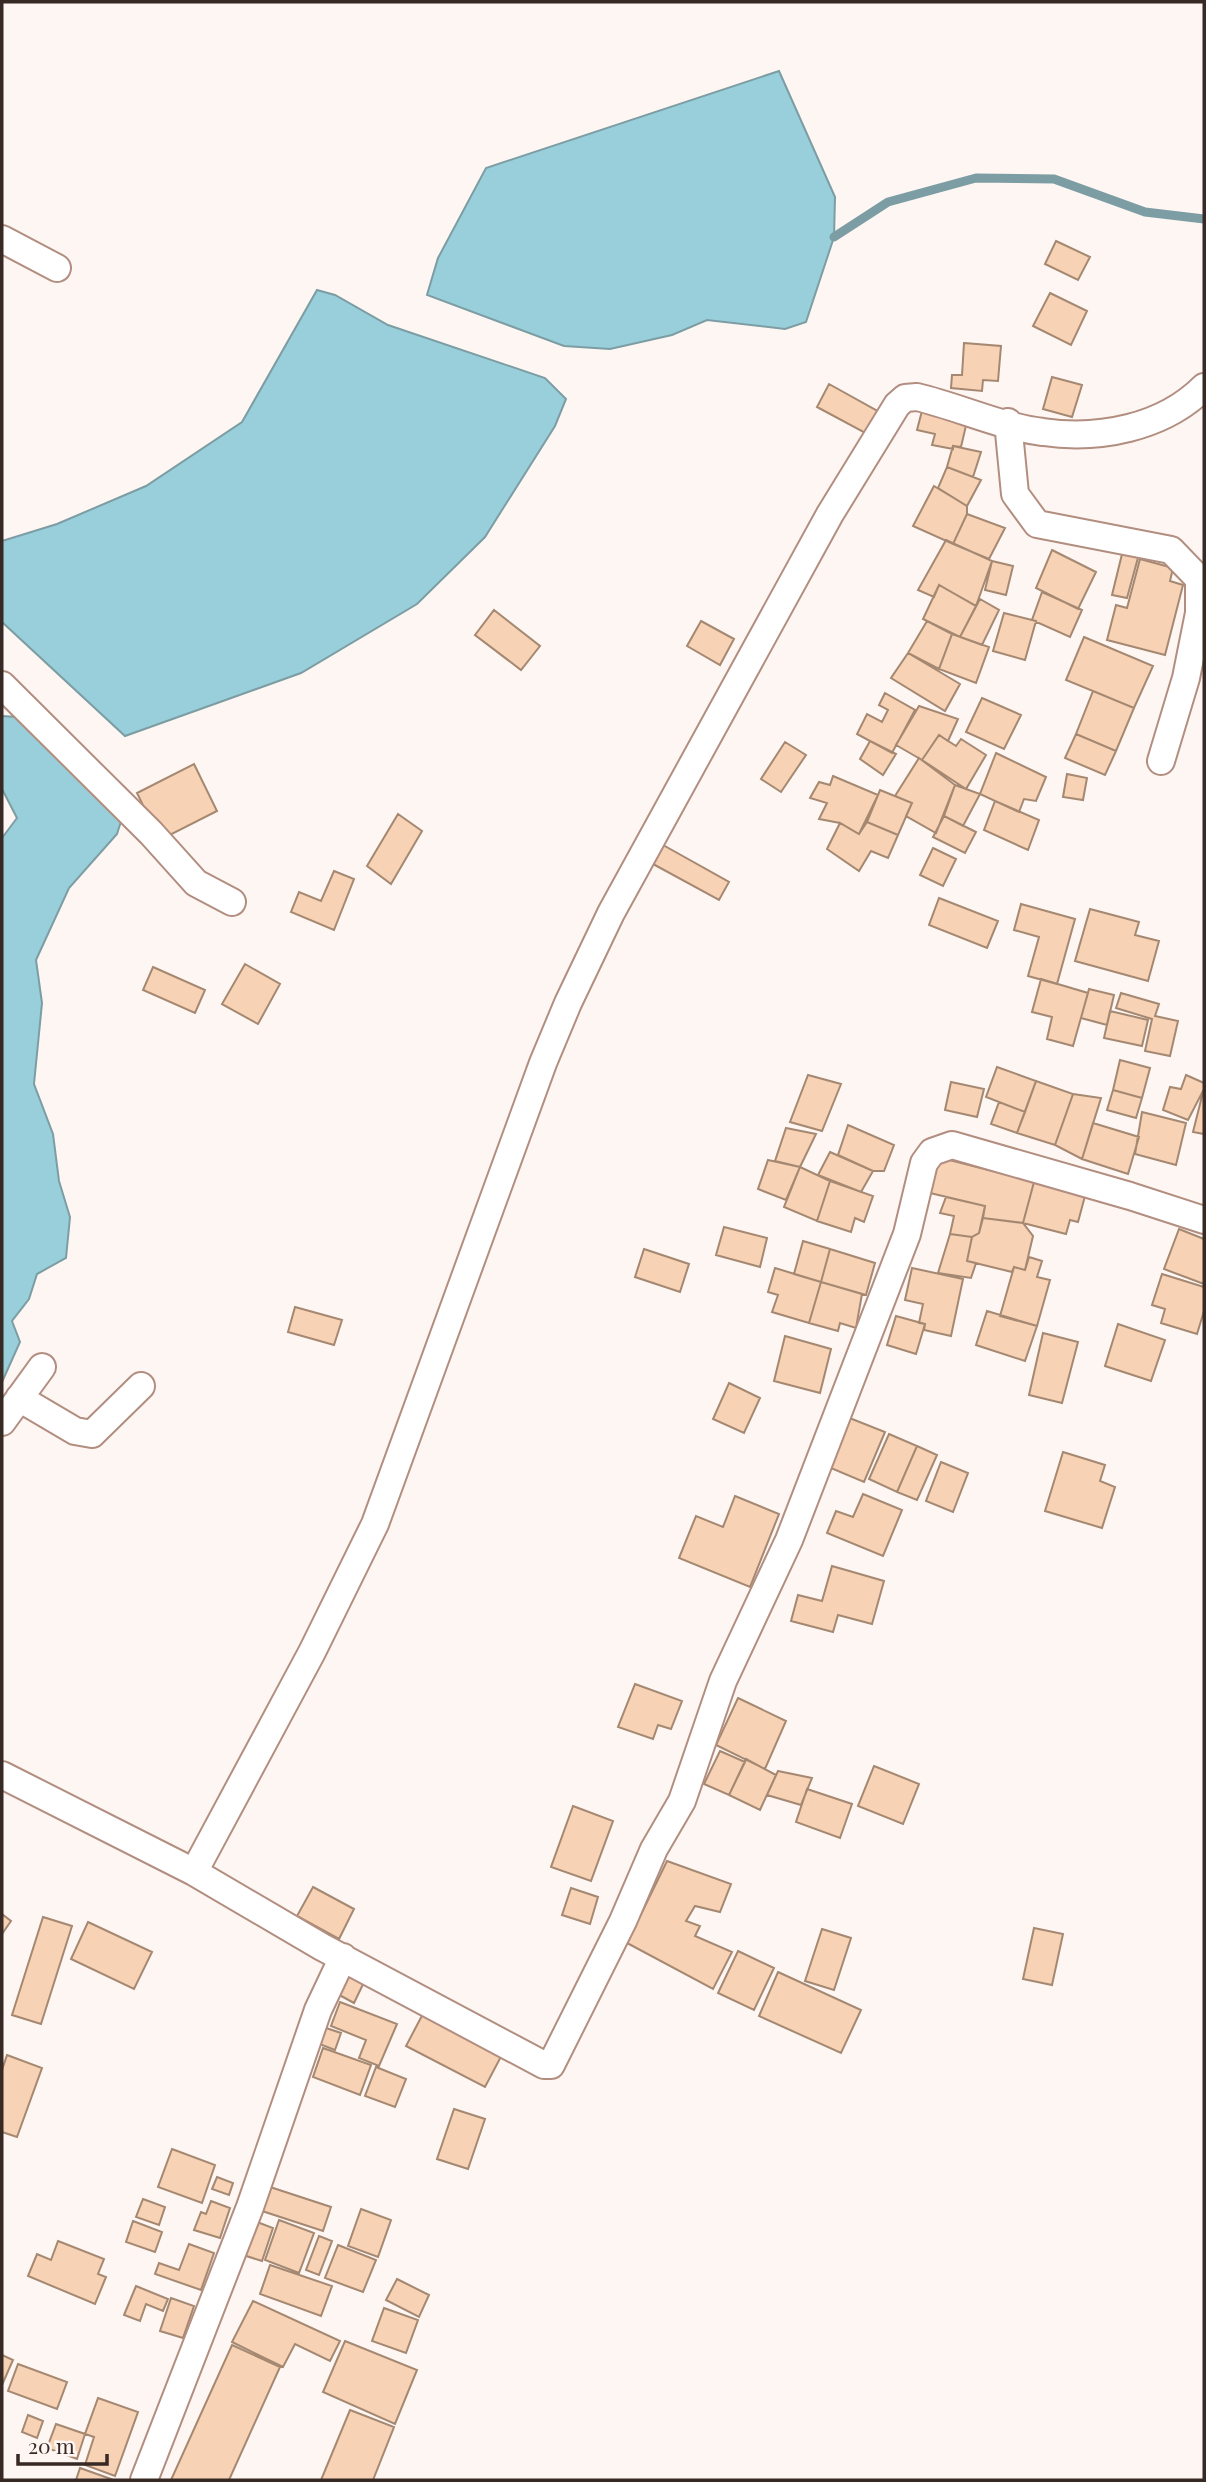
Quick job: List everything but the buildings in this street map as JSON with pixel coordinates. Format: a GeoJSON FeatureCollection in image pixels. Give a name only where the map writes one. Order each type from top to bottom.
{"type":"FeatureCollection","features":[{"type":"Feature","properties":{"kind":"street"},"geometry":{"type":"LineString","coordinates":[[2,239],[57,268]]}},
{"type":"Feature","properties":{"kind":"street"},"geometry":{"type":"LineString","coordinates":[[194,1872],[312,1652],[375,1524],[568,1003],[633,870],[830,514],[888,416],[905,398],[926,399],[1041,432],[1120,430],[1160,418],[1178,409],[1204,387]]}},
{"type":"Feature","properties":{"kind":"street"},"geometry":{"type":"LineString","coordinates":[[1008,422],[1015,494],[1038,524],[1171,550],[1199,579],[1202,614],[1161,761]]}},
{"type":"Feature","properties":{"kind":"street"},"geometry":{"type":"LineString","coordinates":[[2,685],[151,833],[196,883],[232,902]]}},
{"type":"Feature","properties":{"kind":"street"},"geometry":{"type":"LineString","coordinates":[[2,1775],[194,1872],[343,1957],[544,2065],[551,2065],[654,1849],[682,1801],[723,1681],[789,1540],[907,1234],[924,1163],[932,1152],[952,1145],[1204,1220]]}},
{"type":"Feature","properties":{"kind":"street"},"geometry":{"type":"LineString","coordinates":[[2,1422],[42,1367]]}},
{"type":"Feature","properties":{"kind":"street"},"geometry":{"type":"LineString","coordinates":[[19,1398],[75,1431],[92,1434],[141,1386]]}},
{"type":"Feature","properties":{"kind":"street"},"geometry":{"type":"LineString","coordinates":[[144,2480],[250,2207],[318,2010],[343,1957]]}},
{"type":"Feature","properties":{"kind":"water"},"geometry":{"type":"Polygon","coordinates":[[[779,71],[835,197],[834,237],[806,322],[785,329],[707,320],[672,335],[610,349],[564,346],[427,295],[438,258],[486,168],[779,71]]]}},
{"type":"Feature","properties":{"kind":"water"},"geometry":{"type":"Polygon","coordinates":[[[317,290],[335,295],[388,325],[545,378],[566,399],[555,426],[485,537],[417,604],[301,673],[125,736],[2,622],[2,541],[57,524],[146,486],[242,422],[317,290]]]}},
{"type":"Feature","properties":{"kind":"water"},"geometry":{"type":"Polygon","coordinates":[[[2,716],[17,717],[123,815],[117,834],[69,888],[36,960],[42,1003],[34,1084],[53,1134],[59,1181],[70,1217],[66,1258],[37,1274],[29,1299],[12,1321],[20,1342],[2,1382],[2,838],[17,818],[2,789],[2,716]]]}},
{"type":"Feature","properties":{"kind":"waterway"},"geometry":{"type":"LineString","coordinates":[[834,237],[888,202],[976,178],[1054,179],[1145,212],[1204,219]]}}]}
